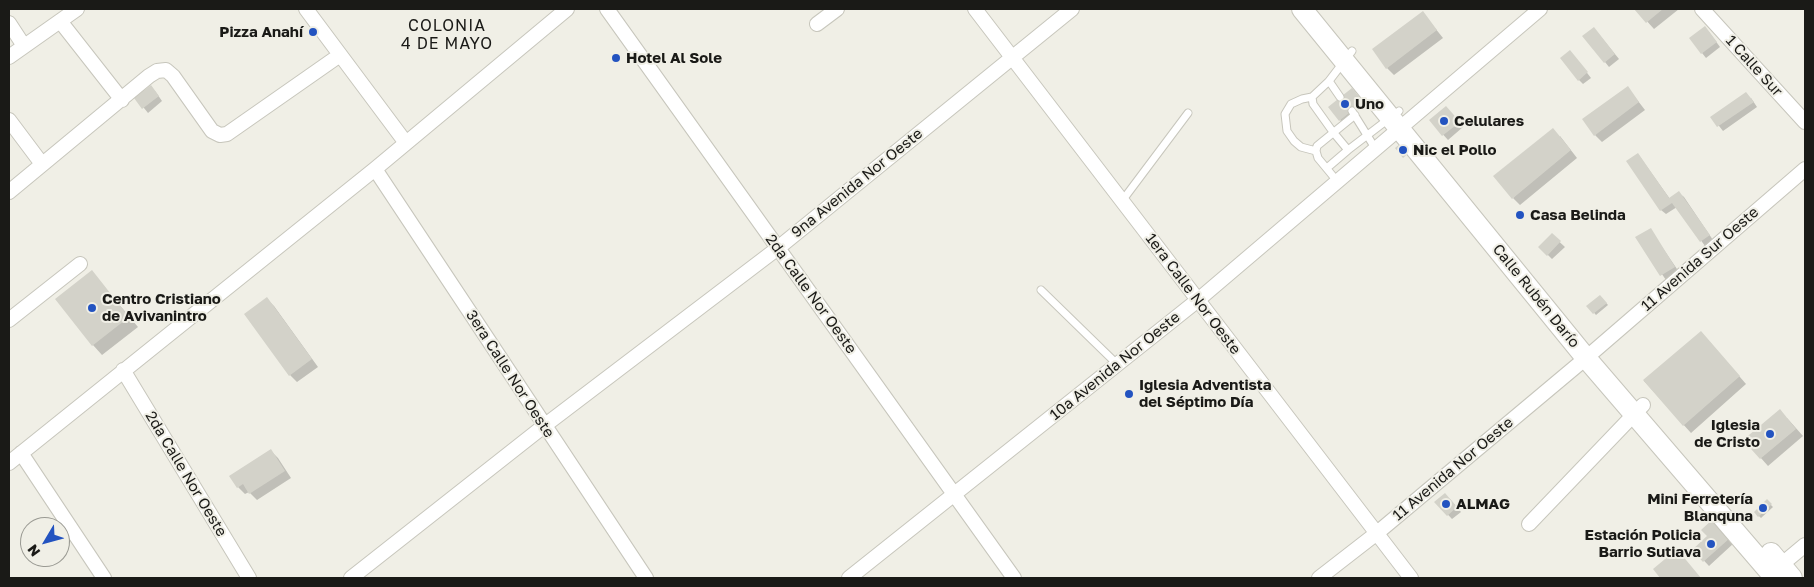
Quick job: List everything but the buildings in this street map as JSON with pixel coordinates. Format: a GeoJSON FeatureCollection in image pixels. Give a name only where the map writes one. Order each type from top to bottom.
{"type":"FeatureCollection","features":[{"type":"Feature","properties":{"kind":"street"},"geometry":{"type":"LineString","coordinates":[[9,57],[77,9]]}},
{"type":"Feature","properties":{"kind":"street"},"geometry":{"type":"LineString","coordinates":[[306,9],[406,142]]}},
{"type":"Feature","properties":{"kind":"street"},"geometry":{"type":"LineString","coordinates":[[9,463],[375,169],[567,9]]}},
{"type":"Feature","properties":{"kind":"street","name":"2da Calle Nor Oeste"},"geometry":{"type":"LineString","coordinates":[[607,9],[1014,578]]}},
{"type":"Feature","properties":{"kind":"street"},"geometry":{"type":"LineString","coordinates":[[817,24],[837,9]]}},
{"type":"Feature","properties":{"kind":"street","name":"1era Calle Nor Oeste"},"geometry":{"type":"LineString","coordinates":[[974,9],[1411,578]]}},
{"type":"Feature","properties":{"kind":"street","name":"9na Avenida Nor Oeste"},"geometry":{"type":"LineString","coordinates":[[350,578],[544,426],[778,248],[1072,9]]}},
{"type":"Feature","properties":{"kind":"street","name":"Calle Rubén Darío"},"geometry":{"type":"LineString","coordinates":[[1302,9],[1348,56],[1591,354],[1777,575]]}},
{"type":"Feature","properties":{"kind":"street","name":"Calle Rubén Darío"},"geometry":{"type":"LineString","coordinates":[[1319,9],[1348,56]]}},
{"type":"Feature","properties":{"kind":"street","name":"10a Avenida Nor Oeste"},"geometry":{"type":"LineString","coordinates":[[849,578],[1198,300],[1375,148],[1399,120],[1540,9]]}},
{"type":"Feature","properties":{"kind":"street","name":"1 Calle Sur"},"geometry":{"type":"LineString","coordinates":[[1702,9],[1805,122]]}},
{"type":"Feature","properties":{"kind":"street"},"geometry":{"type":"LineString","coordinates":[[60,21],[122,100]]}},
{"type":"Feature","properties":{"kind":"street"},"geometry":{"type":"LineString","coordinates":[[9,23],[24,46]]}},
{"type":"Feature","properties":{"kind":"street"},"geometry":{"type":"LineString","coordinates":[[9,192],[149,76],[158,71],[166,70],[173,76],[212,131],[220,135],[227,134],[340,55]]}},
{"type":"Feature","properties":{"kind":"street"},"geometry":{"type":"LineString","coordinates":[[9,120],[42,164]]}},
{"type":"Feature","properties":{"kind":"street","name":"3era Calle Nor Oeste"},"geometry":{"type":"LineString","coordinates":[[375,169],[646,578]]}},
{"type":"Feature","properties":{"kind":"street","name":"11 Avenida Sur Oeste"},"geometry":{"type":"LineString","coordinates":[[1591,354],[1805,169]]}},
{"type":"Feature","properties":{"kind":"street"},"geometry":{"type":"LineString","coordinates":[[9,320],[80,264]]}},
{"type":"Feature","properties":{"kind":"street","name":"11 Avenida Nor Oeste"},"geometry":{"type":"LineString","coordinates":[[1319,578],[1377,533],[1591,354]]}},
{"type":"Feature","properties":{"kind":"street","name":"2da Calle Nor Oeste"},"geometry":{"type":"LineString","coordinates":[[123,370],[249,578]]}},
{"type":"Feature","properties":{"kind":"street"},"geometry":{"type":"LineString","coordinates":[[1529,524],[1638,410]]}},
{"type":"Feature","properties":{"kind":"street"},"geometry":{"type":"LineString","coordinates":[[21,453],[104,578]]}},
{"type":"Feature","properties":{"kind":"street"},"geometry":{"type":"LineString","coordinates":[[1777,575],[1805,545]]}},
{"type":"Feature","properties":{"kind":"lane"},"geometry":{"type":"LineString","coordinates":[[1316,151],[1300,147],[1294,141],[1287,131],[1285,114],[1291,104],[1312,97],[1329,81],[1348,56]]}},
{"type":"Feature","properties":{"kind":"lane"},"geometry":{"type":"LineString","coordinates":[[1329,81],[1340,97]]}},
{"type":"Feature","properties":{"kind":"lane"},"geometry":{"type":"LineString","coordinates":[[1312,97],[1313,104],[1348,150]]}},
{"type":"Feature","properties":{"kind":"lane"},"geometry":{"type":"LineString","coordinates":[[1122,201],[1188,113]]}},
{"type":"Feature","properties":{"kind":"lane"},"geometry":{"type":"LineString","coordinates":[[1337,181],[1318,158],[1317,146],[1353,113],[1375,148]]}},
{"type":"Feature","properties":{"kind":"lane"},"geometry":{"type":"LineString","coordinates":[[1326,168],[1368,135],[1399,120]]}},
{"type":"Feature","properties":{"kind":"lane"},"geometry":{"type":"LineString","coordinates":[[1041,290],[1118,365]]}},
{"type":"Feature","properties":{"kind":"place","name":"Pizza Anahí"},"geometry":{"type":"Point","coordinates":[313,32]}},
{"type":"Feature","properties":{"kind":"place","name":"Hotel Al Sole"},"geometry":{"type":"Point","coordinates":[616,58]}},
{"type":"Feature","properties":{"kind":"place","name":"Uno"},"geometry":{"type":"Point","coordinates":[1345,104]}},
{"type":"Feature","properties":{"kind":"place","name":"Celulares"},"geometry":{"type":"Point","coordinates":[1444,121]}},
{"type":"Feature","properties":{"kind":"place","name":"Nic el Pollo"},"geometry":{"type":"Point","coordinates":[1403,150]}},
{"type":"Feature","properties":{"kind":"place","name":"Casa Belinda"},"geometry":{"type":"Point","coordinates":[1520,215]}},
{"type":"Feature","properties":{"kind":"place","name":"Centro Cristiano de Avivanintro"},"geometry":{"type":"Point","coordinates":[92,308]}},
{"type":"Feature","properties":{"kind":"place","name":"Iglesia Adventista del Séptimo Día"},"geometry":{"type":"Point","coordinates":[1129,394]}},
{"type":"Feature","properties":{"kind":"place","name":"Iglesia de Cristo"},"geometry":{"type":"Point","coordinates":[1770,434]}},
{"type":"Feature","properties":{"kind":"place","name":"ALMAG"},"geometry":{"type":"Point","coordinates":[1446,504]}},
{"type":"Feature","properties":{"kind":"place","name":"Mini Ferretería Blanquna"},"geometry":{"type":"Point","coordinates":[1763,508]}},
{"type":"Feature","properties":{"kind":"place","name":"Estación Policia Barrio Sutiava"},"geometry":{"type":"Point","coordinates":[1711,544]}},
{"type":"Feature","properties":{"kind":"district","name":"COLONIA 4 DE MAYO"},"geometry":{"type":"Point","coordinates":[447,35]}}]}
